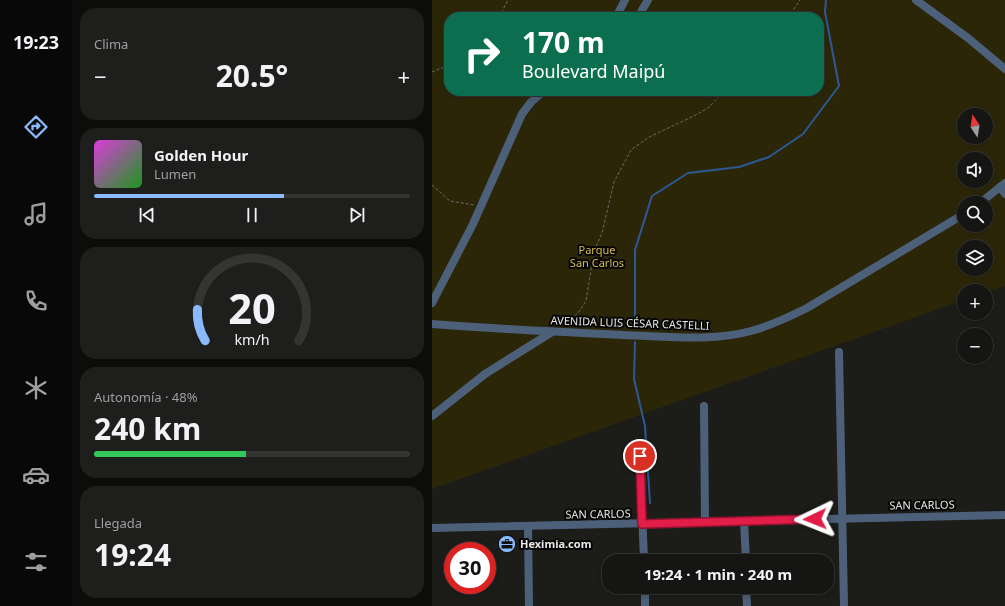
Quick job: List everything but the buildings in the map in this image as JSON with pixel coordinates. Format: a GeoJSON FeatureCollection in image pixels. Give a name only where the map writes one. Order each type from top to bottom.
{"type":"FeatureCollection","features":[{"type":"Feature","properties":{"kind":"street"},"geometry":{"type":"LineString","coordinates":[[619,12],[625,0]]}},
{"type":"Feature","properties":{"kind":"street"},"geometry":{"type":"LineString","coordinates":[[641,12],[648,0]]}},
{"type":"Feature","properties":{"kind":"street"},"geometry":{"type":"LineString","coordinates":[[916,0],[968,38],[1005,69]]}},
{"type":"Feature","properties":{"kind":"street"},"geometry":{"type":"LineString","coordinates":[[432,303],[480,206],[522,114],[531,102],[538,96]]}},
{"type":"Feature","properties":{"kind":"street"},"geometry":{"type":"LineString","coordinates":[[989,196],[1002,185],[1005,194]]}},
{"type":"Feature","properties":{"kind":"street","name":"AVENIDA LUIS CÉSAR CASTELLI"},"geometry":{"type":"LineString","coordinates":[[432,324],[676,337],[724,336],[751,331],[791,316],[807,308],[957,218]]}},
{"type":"Feature","properties":{"kind":"street"},"geometry":{"type":"LineString","coordinates":[[432,416],[485,374],[553,331]]}},
{"type":"Feature","properties":{"kind":"street"},"geometry":{"type":"LineString","coordinates":[[839,352],[844,606]]}},
{"type":"Feature","properties":{"kind":"street"},"geometry":{"type":"LineString","coordinates":[[704,406],[705,522]]}},
{"type":"Feature","properties":{"kind":"street"},"geometry":{"type":"LineString","coordinates":[[640,456],[644,554]]}},
{"type":"Feature","properties":{"kind":"street","name":"SAN CARLOS"},"geometry":{"type":"LineString","coordinates":[[432,528],[1005,515]]}},
{"type":"Feature","properties":{"kind":"street"},"geometry":{"type":"LineString","coordinates":[[744,521],[746,554]]}},
{"type":"Feature","properties":{"kind":"street"},"geometry":{"type":"LineString","coordinates":[[528,526],[529,606]]}},
{"type":"Feature","properties":{"kind":"street"},"geometry":{"type":"LineString","coordinates":[[645,594],[645,606]]}},
{"type":"Feature","properties":{"kind":"street"},"geometry":{"type":"LineString","coordinates":[[746,594],[747,606]]}},
{"type":"Feature","properties":{"kind":"path"},"geometry":{"type":"LineString","coordinates":[[502,12],[508,0]]}},
{"type":"Feature","properties":{"kind":"path"},"geometry":{"type":"LineString","coordinates":[[791,12],[800,0]]}},
{"type":"Feature","properties":{"kind":"path"},"geometry":{"type":"LineString","coordinates":[[432,72],[444,67]]}},
{"type":"Feature","properties":{"kind":"path"},"geometry":{"type":"LineString","coordinates":[[562,324],[569,321],[578,313],[586,300],[594,251],[602,233],[614,182],[631,150],[649,137],[708,108],[719,96]]}},
{"type":"Feature","properties":{"kind":"path"},"geometry":{"type":"LineString","coordinates":[[432,185],[450,201],[480,206]]}},
{"type":"Feature","properties":{"kind":"green space","name":"Parque San Carlos"},"geometry":{"type":"Polygon","coordinates":[[[432,0],[1005,0],[1005,286],[993,290],[993,284],[957,284],[957,302],[432,489],[432,0]]]}},
{"type":"Feature","properties":{"kind":"waterway"},"geometry":{"type":"LineString","coordinates":[[635,320],[635,250],[652,196],[688,173],[739,167],[769,157],[803,134],[839,86],[825,12],[826,0]]}},
{"type":"Feature","properties":{"kind":"waterway"},"geometry":{"type":"LineString","coordinates":[[635,342],[634,379],[645,426],[650,503]]}},
{"type":"Feature","properties":{"kind":"place","name":"Heximia.com"},"geometry":{"type":"Point","coordinates":[507,544]}},
{"type":"Feature","properties":{"kind":"route"},"geometry":{"type":"LineString","coordinates":[[640,456],[642,524],[815,519]]}}]}
